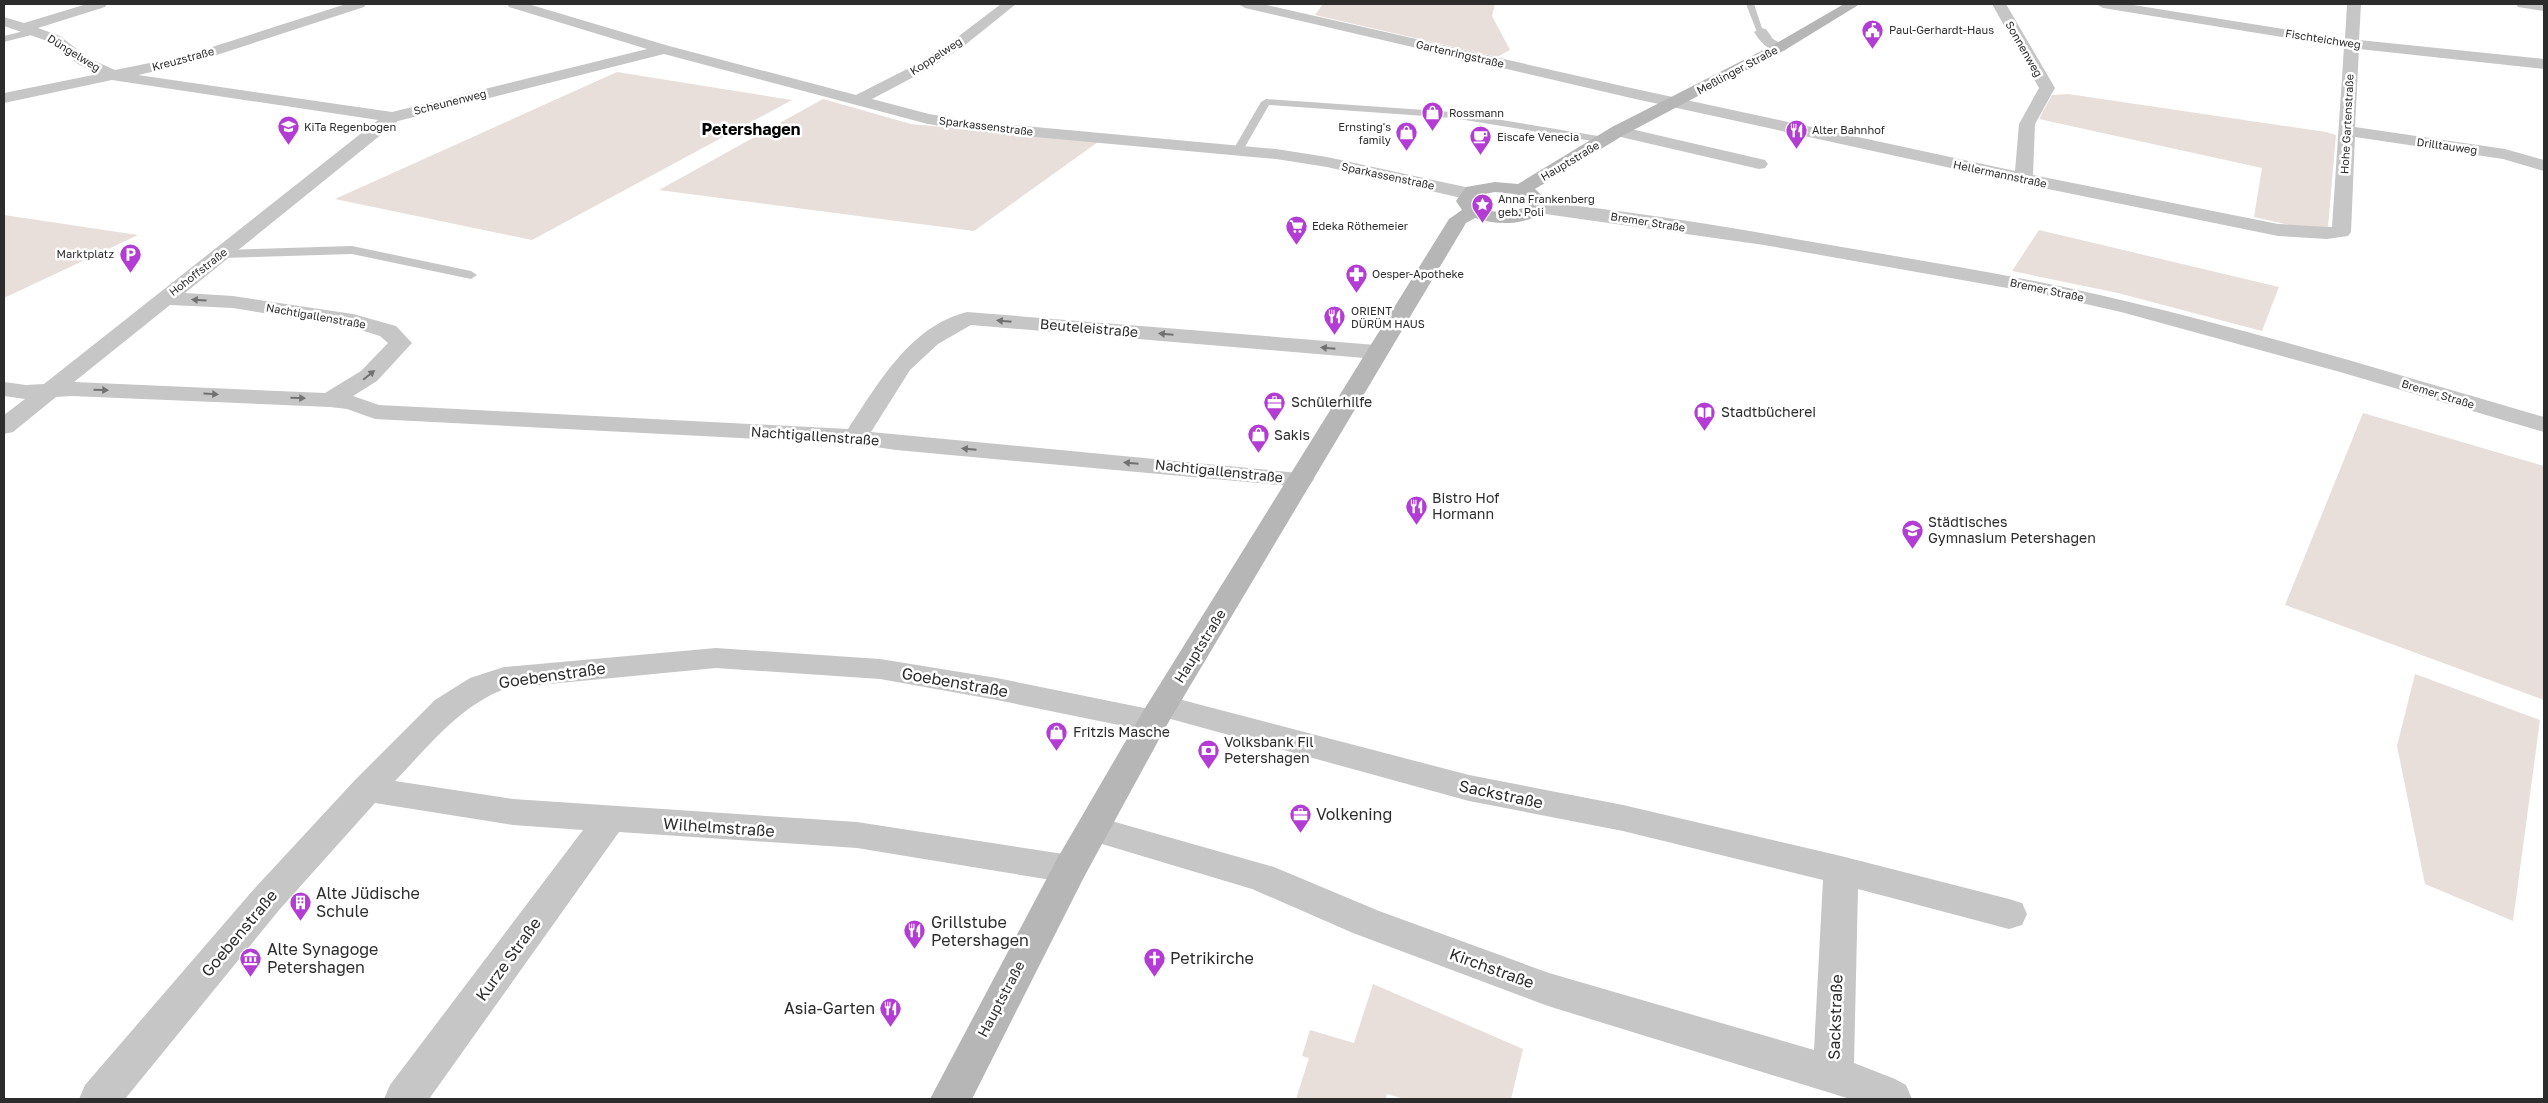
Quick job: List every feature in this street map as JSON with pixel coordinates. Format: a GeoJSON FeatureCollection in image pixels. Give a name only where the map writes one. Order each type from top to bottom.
{"type":"FeatureCollection","features":[{"type":"Feature","properties":{"kind":"street"},"geometry":{"type":"LineString","coordinates":[[31,29],[100,4]]}},
{"type":"Feature","properties":{"kind":"street","name":"Kreuzstraße"},"geometry":{"type":"LineString","coordinates":[[4,98],[187,60],[359,4]]}},
{"type":"Feature","properties":{"kind":"street","name":"Sparkassenstraße"},"geometry":{"type":"LineString","coordinates":[[514,4],[664,49],[928,119],[970,126],[1238,150],[1327,162],[1472,202]]}},
{"type":"Feature","properties":{"kind":"street","name":"Koppelweg"},"geometry":{"type":"LineString","coordinates":[[859,100],[920,68],[960,42],[1008,4]]}},
{"type":"Feature","properties":{"kind":"street","name":"Gartenringstraße"},"geometry":{"type":"LineString","coordinates":[[1245,4],[1674,103]]}},
{"type":"Feature","properties":{"kind":"street","name":"Meßlinger Straße"},"geometry":{"type":"LineString","coordinates":[[1611,136],[1780,47],[1853,4]]}},
{"type":"Feature","properties":{"kind":"street","name":"Sonnenweg"},"geometry":{"type":"LineString","coordinates":[[1999,4],[2047,88],[2027,124],[2024,179]]}},
{"type":"Feature","properties":{"kind":"street","name":"Fischteichweg"},"geometry":{"type":"LineString","coordinates":[[2103,4],[2351,44],[2544,64]]}},
{"type":"Feature","properties":{"kind":"street","name":"Hohe Gartenstraße"},"geometry":{"type":"LineString","coordinates":[[2327,233],[2341,232],[2354,4]]}},
{"type":"Feature","properties":{"kind":"street"},"geometry":{"type":"LineString","coordinates":[[2523,4],[2544,7]]}},
{"type":"Feature","properties":{"kind":"street","name":"Düngelweg"},"geometry":{"type":"LineString","coordinates":[[4,22],[31,29],[55,39],[83,61],[114,76]]}},
{"type":"Feature","properties":{"kind":"street"},"geometry":{"type":"LineString","coordinates":[[1761,32],[1768,42],[1780,47]]}},
{"type":"Feature","properties":{"kind":"street","name":"Scheunenweg"},"geometry":{"type":"LineString","coordinates":[[114,76],[392,117],[664,49]]}},
{"type":"Feature","properties":{"kind":"street","name":"Hellermannstraße"},"geometry":{"type":"LineString","coordinates":[[1674,103],[2024,179],[2278,230],[2327,233]]}},
{"type":"Feature","properties":{"kind":"street","name":"Hohoffstraße"},"geometry":{"type":"LineString","coordinates":[[4,427],[392,117]]}},
{"type":"Feature","properties":{"kind":"street","name":"Drilltauweg"},"geometry":{"type":"LineString","coordinates":[[2348,131],[2504,154],[2544,166]]}},
{"type":"Feature","properties":{"kind":"street"},"geometry":{"type":"LineString","coordinates":[[1611,136],[1759,164]]}},
{"type":"Feature","properties":{"kind":"street","name":"Hauptstraße"},"geometry":{"type":"LineString","coordinates":[[950,1099],[1070,869],[1158,713],[1376,352],[1459,219],[1483,188],[1495,187],[1521,190],[1611,136]]}},
{"type":"Feature","properties":{"kind":"street"},"geometry":{"type":"LineString","coordinates":[[1472,202],[1488,215],[1519,217],[1532,213],[1538,208],[1539,201],[1533,195],[1521,190]]}},
{"type":"Feature","properties":{"kind":"street","name":"Bremer Straße"},"geometry":{"type":"LineString","coordinates":[[1538,208],[1584,212],[1764,239],[2046,289],[2125,307],[2348,367],[2544,425]]}},
{"type":"Feature","properties":{"kind":"street","name":"Nachtigallenstraße"},"geometry":{"type":"LineString","coordinates":[[165,298],[233,302],[353,321],[388,331],[401,343],[369,376],[330,400]]}},
{"type":"Feature","properties":{"kind":"street","name":"Beuteleistraße"},"geometry":{"type":"LineString","coordinates":[[856,437],[901,366],[930,339],[967,318],[1376,352]]}},
{"type":"Feature","properties":{"kind":"street","name":"Nachtigallenstraße"},"geometry":{"type":"LineString","coordinates":[[4,389],[26,392],[80,389],[330,400],[352,403],[375,412],[856,437],[896,443],[1301,479]]}},
{"type":"Feature","properties":{"kind":"street","name":"Goebenstraße"},"geometry":{"type":"LineString","coordinates":[[100,1099],[267,899],[367,788],[446,708],[481,686],[504,678],[635,664],[716,658],[880,669],[1158,713]]}},
{"type":"Feature","properties":{"kind":"street","name":"Sackstraße"},"geometry":{"type":"LineString","coordinates":[[1158,713],[1469,788],[1623,818],[1841,870],[2009,914]]}},
{"type":"Feature","properties":{"kind":"street","name":"Wilhelmstraße"},"geometry":{"type":"LineString","coordinates":[[367,788],[513,812],[857,835],[1070,869]]}},
{"type":"Feature","properties":{"kind":"street","name":"Kurze Straße"},"geometry":{"type":"LineString","coordinates":[[405,1099],[610,819]]}},
{"type":"Feature","properties":{"kind":"street","name":"Kirchstraße"},"geometry":{"type":"LineString","coordinates":[[1094,829],[1261,877],[1366,922],[1548,988],[1832,1074],[1880,1092],[1891,1099]]}},
{"type":"Feature","properties":{"kind":"street","name":"Sackstraße"},"geometry":{"type":"LineString","coordinates":[[1832,1074],[1841,870]]}},
{"type":"Feature","properties":{"kind":"lane"},"geometry":{"type":"LineString","coordinates":[[1750,4],[1761,32]]}},
{"type":"Feature","properties":{"kind":"lane"},"geometry":{"type":"LineString","coordinates":[[4,39],[31,29]]}},
{"type":"Feature","properties":{"kind":"lane"},"geometry":{"type":"LineString","coordinates":[[1238,150],[1266,102],[1453,114],[1611,136]]}},
{"type":"Feature","properties":{"kind":"lane"},"geometry":{"type":"LineString","coordinates":[[222,254],[352,250],[471,275]]}},
{"type":"Feature","properties":{"kind":"shaded area"},"geometry":{"type":"Polygon","coordinates":[[[1323,4],[1495,4],[1492,16],[1510,50],[1497,57],[1315,15],[1323,4]]]}},
{"type":"Feature","properties":{"kind":"shaded area"},"geometry":{"type":"Polygon","coordinates":[[[617,72],[792,100],[532,240],[335,199],[617,72]]]}},
{"type":"Feature","properties":{"kind":"shaded area"},"geometry":{"type":"Polygon","coordinates":[[[2068,94],[2336,135],[2328,227],[2307,229],[2254,217],[2262,168],[2039,119],[2052,95],[2068,94]]]}},
{"type":"Feature","properties":{"kind":"shaded area"},"geometry":{"type":"Polygon","coordinates":[[[823,99],[911,124],[1098,142],[974,231],[659,190],[823,99]]]}},
{"type":"Feature","properties":{"kind":"shaded area"},"geometry":{"type":"Polygon","coordinates":[[[4,215],[138,235],[4,298],[4,215]]]}},
{"type":"Feature","properties":{"kind":"shaded area"},"geometry":{"type":"Polygon","coordinates":[[[2039,230],[2279,287],[2262,331],[2118,293],[2012,271],[2039,230]]]}},
{"type":"Feature","properties":{"kind":"shaded area"},"geometry":{"type":"Polygon","coordinates":[[[2363,413],[2544,466],[2544,700],[2285,605],[2363,413]]]}},
{"type":"Feature","properties":{"kind":"shaded area"},"geometry":{"type":"Polygon","coordinates":[[[2415,674],[2540,720],[2513,921],[2425,884],[2397,746],[2415,674]]]}},
{"type":"Feature","properties":{"kind":"shaded area"},"geometry":{"type":"Polygon","coordinates":[[[1373,984],[1523,1049],[1511,1099],[1404,1099],[1387,1094],[1386,1099],[1296,1099],[1309,1058],[1302,1056],[1310,1030],[1354,1043],[1373,984]]]}},
{"type":"Feature","properties":{"kind":"place","name":"Paul-Gerhardt-Haus"},"geometry":{"type":"Point","coordinates":[1873,49]}},
{"type":"Feature","properties":{"kind":"place","name":"Rossmann"},"geometry":{"type":"Point","coordinates":[1433,132]}},
{"type":"Feature","properties":{"kind":"place","name":"KiTa Regenbogen"},"geometry":{"type":"Point","coordinates":[288,146]}},
{"type":"Feature","properties":{"kind":"place","name":"Alter Bahnhof"},"geometry":{"type":"Point","coordinates":[1796,149]}},
{"type":"Feature","properties":{"kind":"place","name":"Ernsting's family"},"geometry":{"type":"Point","coordinates":[1407,152]}},
{"type":"Feature","properties":{"kind":"place","name":"Eiscafe Venecia"},"geometry":{"type":"Point","coordinates":[1481,156]}},
{"type":"Feature","properties":{"kind":"place","name":"Anna Frankenberg geb. Poli"},"geometry":{"type":"Point","coordinates":[1482,224]}},
{"type":"Feature","properties":{"kind":"place","name":"Edeka Röthemeier"},"geometry":{"type":"Point","coordinates":[1296,245]}},
{"type":"Feature","properties":{"kind":"place","name":"Marktplatz"},"geometry":{"type":"Point","coordinates":[130,273]}},
{"type":"Feature","properties":{"kind":"place","name":"Oesper-Apotheke"},"geometry":{"type":"Point","coordinates":[1356,293]}},
{"type":"Feature","properties":{"kind":"place","name":"ORIENT DÜRÜM HAUS"},"geometry":{"type":"Point","coordinates":[1335,336]}},
{"type":"Feature","properties":{"kind":"place","name":"Schülerhilfe"},"geometry":{"type":"Point","coordinates":[1275,421]}},
{"type":"Feature","properties":{"kind":"place","name":"Stadtbücherei"},"geometry":{"type":"Point","coordinates":[1705,431]}},
{"type":"Feature","properties":{"kind":"place","name":"Sakis"},"geometry":{"type":"Point","coordinates":[1258,454]}},
{"type":"Feature","properties":{"kind":"place","name":"Bistro Hof Hormann"},"geometry":{"type":"Point","coordinates":[1416,525]}},
{"type":"Feature","properties":{"kind":"place","name":"Städtisches Gymnasium Petershagen"},"geometry":{"type":"Point","coordinates":[1912,549]}},
{"type":"Feature","properties":{"kind":"place","name":"Fritzis Masche"},"geometry":{"type":"Point","coordinates":[1057,751]}},
{"type":"Feature","properties":{"kind":"place","name":"Volksbank Fil Petershagen"},"geometry":{"type":"Point","coordinates":[1208,769]}},
{"type":"Feature","properties":{"kind":"place","name":"Volkening"},"geometry":{"type":"Point","coordinates":[1300,833]}},
{"type":"Feature","properties":{"kind":"place","name":"Alte Jüdische Schule"},"geometry":{"type":"Point","coordinates":[300,921]}},
{"type":"Feature","properties":{"kind":"place","name":"Grillstube Petershagen"},"geometry":{"type":"Point","coordinates":[915,950]}},
{"type":"Feature","properties":{"kind":"place","name":"Alte Synagoge Petershagen"},"geometry":{"type":"Point","coordinates":[251,977]}},
{"type":"Feature","properties":{"kind":"place","name":"Petrikirche"},"geometry":{"type":"Point","coordinates":[1154,977]}},
{"type":"Feature","properties":{"kind":"place","name":"Asia-Garten"},"geometry":{"type":"Point","coordinates":[891,1027]}},
{"type":"Feature","properties":{"kind":"district","name":"Petershagen"},"geometry":{"type":"Point","coordinates":[751,129]}}]}
